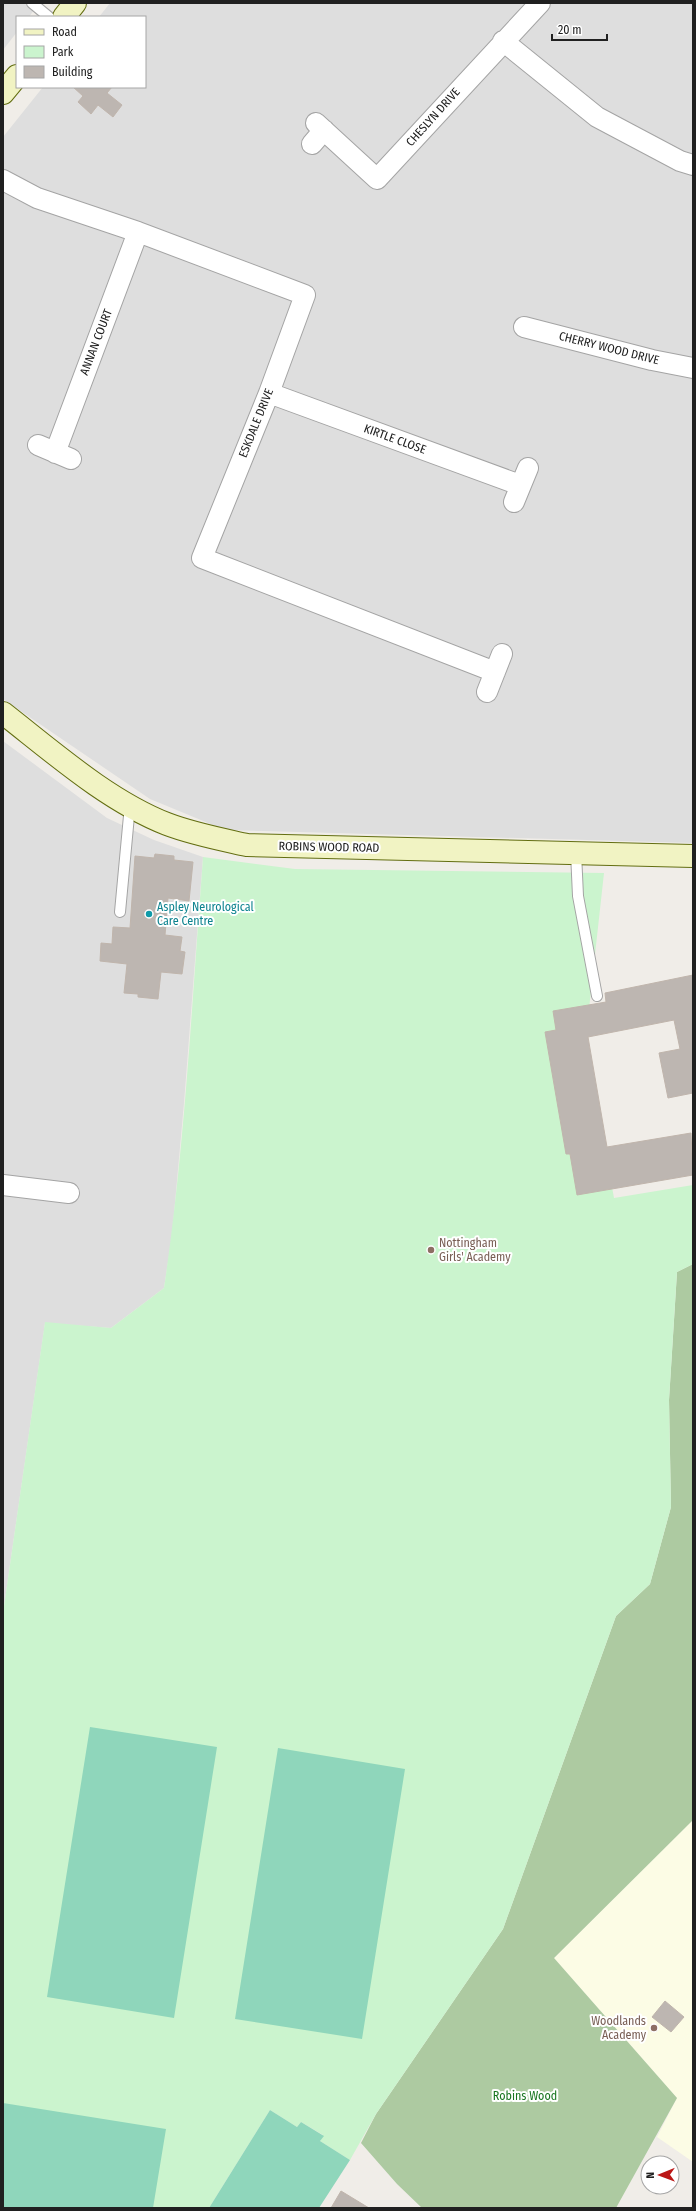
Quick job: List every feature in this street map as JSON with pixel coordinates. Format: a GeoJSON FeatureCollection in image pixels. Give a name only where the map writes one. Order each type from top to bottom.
{"type":"FeatureCollection","features":[{"type":"Feature","properties":{"kind":"street"},"geometry":{"type":"LineString","coordinates":[[65,16],[75,3]]}},
{"type":"Feature","properties":{"kind":"street","name":"CHESLYN DRIVE"},"geometry":{"type":"LineString","coordinates":[[317,133],[377,179],[503,41],[540,3]]}},
{"type":"Feature","properties":{"kind":"street"},"geometry":{"type":"LineString","coordinates":[[503,41],[597,117],[680,161],[693,165]]}},
{"type":"Feature","properties":{"kind":"street"},"geometry":{"type":"LineString","coordinates":[[3,93],[16,77]]}},
{"type":"Feature","properties":{"kind":"street","name":"ESKDALE DRIVE"},"geometry":{"type":"LineString","coordinates":[[3,180],[37,198],[138,232],[305,295],[269,393],[202,558],[498,663],[487,692]]}},
{"type":"Feature","properties":{"kind":"street","name":"ANNAN COURT"},"geometry":{"type":"LineString","coordinates":[[54,452],[138,232]]}},
{"type":"Feature","properties":{"kind":"street","name":"CHERRY WOOD DRIVE"},"geometry":{"type":"LineString","coordinates":[[524,327],[652,360],[693,368]]}},
{"type":"Feature","properties":{"kind":"street","name":"KIRTLE CLOSE"},"geometry":{"type":"LineString","coordinates":[[269,393],[521,485]]}},
{"type":"Feature","properties":{"kind":"street","name":"ROBINS WOOD ROAD"},"geometry":{"type":"LineString","coordinates":[[3,713],[70,765],[130,805],[166,823],[187,830],[247,845],[693,856]]}},
{"type":"Feature","properties":{"kind":"street"},"geometry":{"type":"LineString","coordinates":[[3,1185],[69,1193]]}},
{"type":"Feature","properties":{"kind":"lane"},"geometry":{"type":"LineString","coordinates":[[32,3],[48,16]]}},
{"type":"Feature","properties":{"kind":"lane"},"geometry":{"type":"LineString","coordinates":[[120,912],[130,805]]}},
{"type":"Feature","properties":{"kind":"lane"},"geometry":{"type":"LineString","coordinates":[[576,853],[578,896],[597,996]]}},
{"type":"Feature","properties":{"kind":"shaded area"},"geometry":{"type":"Polygon","coordinates":[[[3,3],[39,3],[30,16],[16,16],[16,33],[3,50],[3,3]]]}},
{"type":"Feature","properties":{"kind":"shaded area"},"geometry":{"type":"Polygon","coordinates":[[[110,3],[693,3],[693,843],[225,830],[150,799],[3,699],[3,137],[42,88],[146,88],[146,16],[100,16],[110,3]]]}},
{"type":"Feature","properties":{"kind":"shaded area"},"geometry":{"type":"Polygon","coordinates":[[[3,741],[107,818],[154,840],[203,857],[172,1236],[164,1288],[111,1328],[45,1323],[3,1613],[3,741]]]}},
{"type":"Feature","properties":{"kind":"shaded area","name":"Woodlands Academy"},"geometry":{"type":"Polygon","coordinates":[[[693,1820],[693,2162],[657,2137],[677,2098],[554,1958],[693,1820]]]}},
{"type":"Feature","properties":{"kind":"green space"},"geometry":{"type":"Polygon","coordinates":[[[203,857],[295,869],[604,873],[587,1027],[587,1049],[614,1198],[693,1185],[693,1264],[677,1272],[669,1400],[671,1507],[650,1584],[616,1616],[503,1929],[376,2114],[350,2160],[320,2141],[323,2135],[301,2122],[297,2127],[270,2110],[209,2208],[3,2208],[3,1613],[45,1322],[111,1328],[164,1288],[183,1127],[203,857]]]}},
{"type":"Feature","properties":{"kind":"green space","name":"Robins Wood"},"geometry":{"type":"Polygon","coordinates":[[[693,1264],[693,1820],[554,1958],[677,2098],[645,2155],[640,2155],[640,2165],[616,2208],[422,2208],[397,2184],[361,2143],[376,2114],[503,1929],[616,1616],[650,1584],[671,1507],[669,1400],[677,1272],[693,1264]]]}},
{"type":"Feature","properties":{"kind":"green space"},"geometry":{"type":"Polygon","coordinates":[[[90,1727],[217,1747],[174,2018],[47,1997],[90,1727]]]}},
{"type":"Feature","properties":{"kind":"green space"},"geometry":{"type":"Polygon","coordinates":[[[278,1748],[405,1769],[362,2039],[235,2019],[278,1748]]]}},
{"type":"Feature","properties":{"kind":"green space"},"geometry":{"type":"Polygon","coordinates":[[[3,2103],[166,2129],[153,2208],[3,2208],[3,2103]]]}},
{"type":"Feature","properties":{"kind":"green space"},"geometry":{"type":"Polygon","coordinates":[[[270,2110],[297,2127],[301,2122],[324,2136],[320,2141],[350,2160],[319,2208],[209,2208],[270,2110]]]}},
{"type":"Feature","properties":{"kind":"building"},"geometry":{"type":"Polygon","coordinates":[[[74,88],[111,88],[107,93],[122,105],[113,117],[98,105],[91,114],[78,102],[83,96],[74,88]]]}},
{"type":"Feature","properties":{"kind":"building","name":"Aspley Neurological Care Centre"},"geometry":{"type":"Polygon","coordinates":[[[155,854],[174,856],[174,860],[193,862],[189,901],[168,898],[165,935],[182,937],[180,951],[185,952],[182,974],[161,972],[158,999],[138,997],[138,994],[124,993],[127,964],[100,961],[101,943],[112,944],[113,927],[130,928],[135,856],[154,858],[155,854]]]}},
{"type":"Feature","properties":{"kind":"building"},"geometry":{"type":"Polygon","coordinates":[[[693,975],[693,1093],[668,1098],[659,1053],[680,1049],[674,1020],[588,1037],[607,1147],[691,1133],[693,1175],[577,1195],[570,1154],[566,1154],[545,1032],[556,1030],[553,1011],[606,1002],[605,993],[693,975]]]}},
{"type":"Feature","properties":{"kind":"building"},"geometry":{"type":"Polygon","coordinates":[[[665,2001],[684,2017],[671,2032],[652,2017],[665,2001]]]}},
{"type":"Feature","properties":{"kind":"building"},"geometry":{"type":"Polygon","coordinates":[[[341,2191],[369,2208],[331,2208],[341,2191]]]}},
{"type":"Feature","properties":{"kind":"place","name":"Aspley Neurological Care Centre"},"geometry":{"type":"Point","coordinates":[149,914]}},
{"type":"Feature","properties":{"kind":"place","name":"Nottingham Girls' Academy"},"geometry":{"type":"Point","coordinates":[431,1250]}},
{"type":"Feature","properties":{"kind":"place","name":"Woodlands Academy"},"geometry":{"type":"Point","coordinates":[654,2028]}}]}
